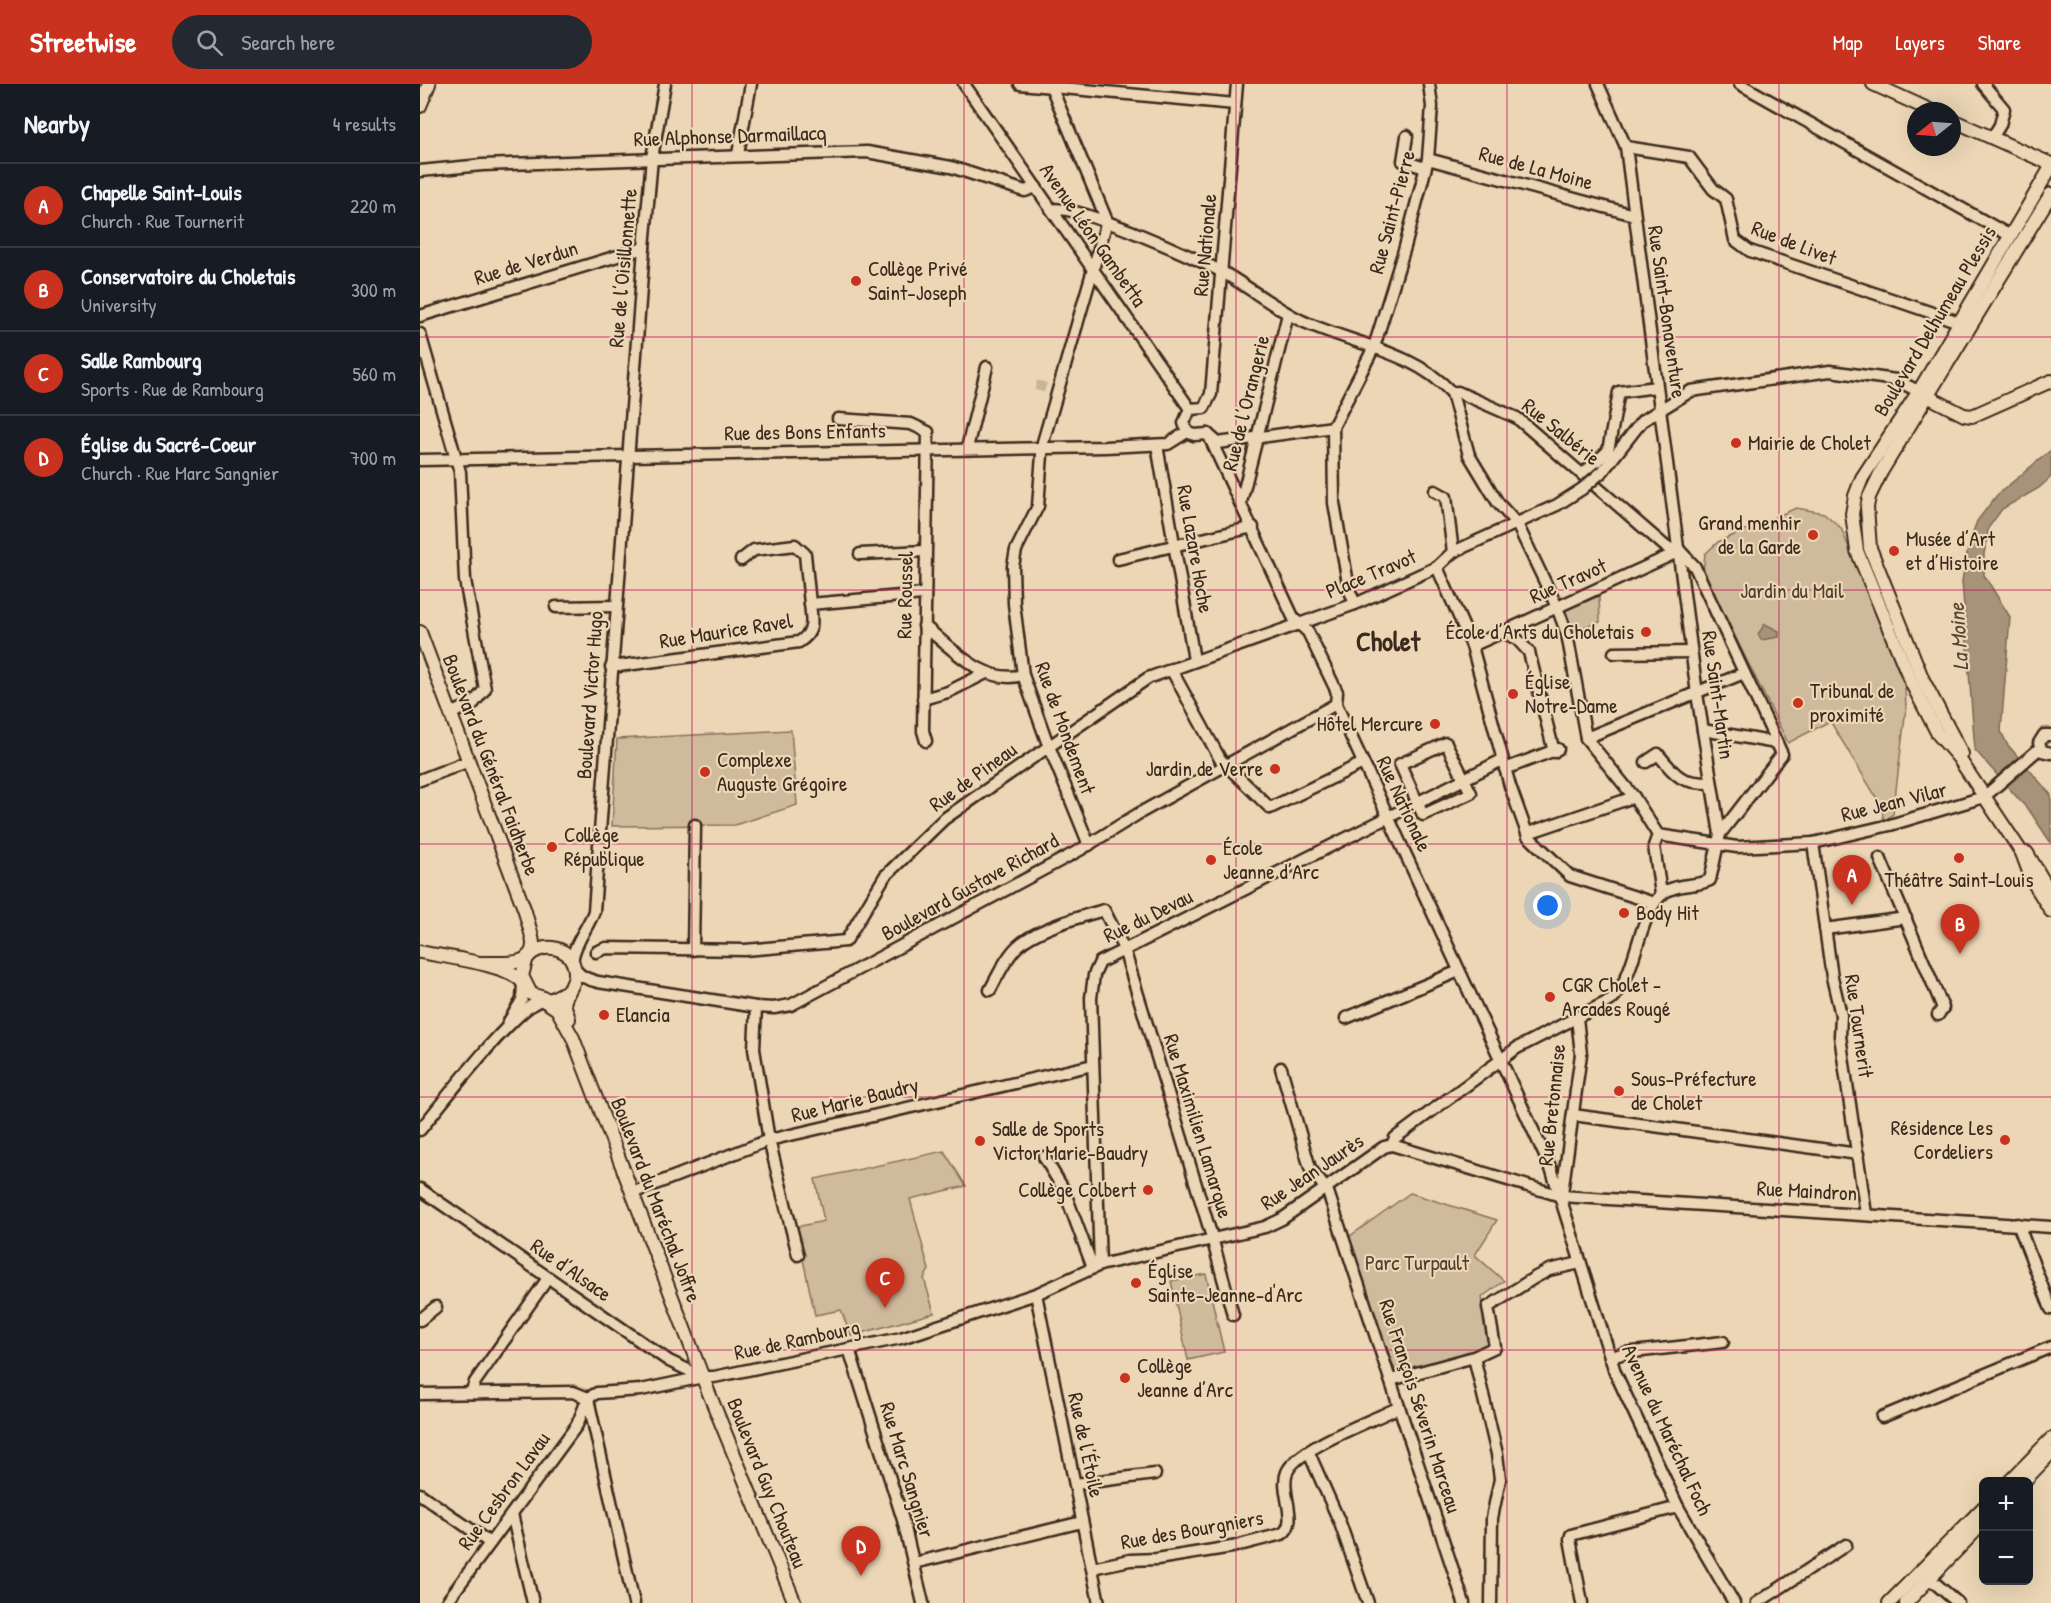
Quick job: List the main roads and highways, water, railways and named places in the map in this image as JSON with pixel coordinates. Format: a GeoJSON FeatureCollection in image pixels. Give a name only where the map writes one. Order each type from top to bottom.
{"type":"FeatureCollection","features":[{"type":"Feature","properties":{"kind":"main road"},"geometry":{"type":"LineString","coordinates":[[420,106],[429,84]]}},
{"type":"Feature","properties":{"kind":"main road"},"geometry":{"type":"LineString","coordinates":[[1873,84],[1912,102]]}},
{"type":"Feature","properties":{"kind":"main road"},"geometry":{"type":"LineString","coordinates":[[1961,124],[2051,165]]}},
{"type":"Feature","properties":{"kind":"main road","name":"Boulevard Delhumeau Plessis"},"geometry":{"type":"LineString","coordinates":[[1989,793],[1965,760],[1923,680],[1870,548],[1866,515],[1869,497],[1881,472],[1924,394],[1959,322],[2051,165]]}},
{"type":"Feature","properties":{"kind":"main road","name":"Boulevard Delhumeau Plessis"},"geometry":{"type":"LineString","coordinates":[[1989,793],[1938,734],[1912,684],[1853,538],[1852,514],[1855,496],[1862,478],[1924,394],[2051,195]]}},
{"type":"Feature","properties":{"kind":"main road"},"geometry":{"type":"LineString","coordinates":[[1924,394],[1964,416],[1972,416],[2051,381]]}},
{"type":"Feature","properties":{"kind":"main road","name":"Boulevard du Général Faidherbe"},"geometry":{"type":"LineString","coordinates":[[420,632],[525,911],[533,943],[527,957]]}},
{"type":"Feature","properties":{"kind":"main road"},"geometry":{"type":"LineString","coordinates":[[1989,793],[2040,872],[2051,894]]}},
{"type":"Feature","properties":{"kind":"main road"},"geometry":{"type":"LineString","coordinates":[[1989,793],[2022,853],[2032,879],[2051,911]]}},
{"type":"Feature","properties":{"kind":"main road","name":"Boulevard du Général Faidherbe"},"geometry":{"type":"LineString","coordinates":[[525,911],[538,935],[553,947]]}},
{"type":"Feature","properties":{"kind":"main road"},"geometry":{"type":"LineString","coordinates":[[420,952],[483,963],[515,974],[531,994],[543,1000],[557,999],[569,990],[575,979],[573,964],[565,953],[553,947],[539,949],[516,963],[483,963]]}},
{"type":"Feature","properties":{"kind":"main road"},"geometry":{"type":"LineString","coordinates":[[524,983],[522,969],[527,957]]}},
{"type":"Feature","properties":{"kind":"main road","name":"Boulevard du Maréchal Joffre"},"geometry":{"type":"LineString","coordinates":[[569,990],[564,1004],[573,1038],[703,1377]]}},
{"type":"Feature","properties":{"kind":"main road","name":"Boulevard du Maréchal Joffre"},"geometry":{"type":"LineString","coordinates":[[543,1000],[556,1009],[573,1038]]}},
{"type":"Feature","properties":{"kind":"main road","name":"Boulevard Guy Chouteau"},"geometry":{"type":"LineString","coordinates":[[703,1377],[791,1602]]}},
{"type":"Feature","properties":{"kind":"main road"},"geometry":{"type":"LineString","coordinates":[[2014,1477],[2051,1439]]}},
{"type":"Feature","properties":{"kind":"main road"},"geometry":{"type":"LineString","coordinates":[[2028,1477],[2051,1453]]}},
{"type":"Feature","properties":{"kind":"main road"},"geometry":{"type":"LineString","coordinates":[[1889,1603],[1979,1511]]}},
{"type":"Feature","properties":{"kind":"main road"},"geometry":{"type":"LineString","coordinates":[[1906,1603],[1979,1526]]}},
{"type":"Feature","properties":{"kind":"tunnel"},"geometry":{"type":"LineString","coordinates":[[1036,385],[1053,390]]}},
{"type":"Feature","properties":{"kind":"place","name":"Collège Privé Saint-Joseph"},"geometry":{"type":"Point","coordinates":[856,281]}},
{"type":"Feature","properties":{"kind":"place","name":"Mairie de Cholet"},"geometry":{"type":"Point","coordinates":[1736,443]}},
{"type":"Feature","properties":{"kind":"place","name":"Grand menhir de la Garde"},"geometry":{"type":"Point","coordinates":[1813,535]}},
{"type":"Feature","properties":{"kind":"place","name":"Musée d’Art et d’Histoire"},"geometry":{"type":"Point","coordinates":[1894,551]}},
{"type":"Feature","properties":{"kind":"place","name":"École d’Arts du Choletais"},"geometry":{"type":"Point","coordinates":[1646,632]}},
{"type":"Feature","properties":{"kind":"place","name":"Église Notre-Dame"},"geometry":{"type":"Point","coordinates":[1513,694]}},
{"type":"Feature","properties":{"kind":"place","name":"Tribunal de proximité"},"geometry":{"type":"Point","coordinates":[1798,703]}},
{"type":"Feature","properties":{"kind":"place","name":"Hôtel Mercure"},"geometry":{"type":"Point","coordinates":[1435,724]}},
{"type":"Feature","properties":{"kind":"place","name":"Jardin de Verre"},"geometry":{"type":"Point","coordinates":[1275,769]}},
{"type":"Feature","properties":{"kind":"place","name":"Complexe Auguste Grégoire"},"geometry":{"type":"Point","coordinates":[705,772]}},
{"type":"Feature","properties":{"kind":"place","name":"Collège République"},"geometry":{"type":"Point","coordinates":[552,847]}},
{"type":"Feature","properties":{"kind":"place","name":"Théâtre Saint-Louis"},"geometry":{"type":"Point","coordinates":[1959,858]}},
{"type":"Feature","properties":{"kind":"place","name":"École Jeanne d’Arc"},"geometry":{"type":"Point","coordinates":[1211,860]}},
{"type":"Feature","properties":{"kind":"place","name":"Chapelle Saint-Louis"},"geometry":{"type":"Point","coordinates":[1852,905]}},
{"type":"Feature","properties":{"kind":"place","name":"Body Hit"},"geometry":{"type":"Point","coordinates":[1624,913]}},
{"type":"Feature","properties":{"kind":"place","name":"Conservatoire du Choletais"},"geometry":{"type":"Point","coordinates":[1960,954]}},
{"type":"Feature","properties":{"kind":"place","name":"CGR Cholet - Arcades Rougé"},"geometry":{"type":"Point","coordinates":[1550,997]}},
{"type":"Feature","properties":{"kind":"place","name":"Elancia"},"geometry":{"type":"Point","coordinates":[604,1015]}},
{"type":"Feature","properties":{"kind":"place","name":"Sous-Préfecture de Cholet"},"geometry":{"type":"Point","coordinates":[1619,1091]}},
{"type":"Feature","properties":{"kind":"place","name":"Résidence Les Cordeliers"},"geometry":{"type":"Point","coordinates":[2005,1140]}},
{"type":"Feature","properties":{"kind":"place","name":"Salle de Sports Victor Marie-Baudry"},"geometry":{"type":"Point","coordinates":[980,1141]}},
{"type":"Feature","properties":{"kind":"place","name":"Collège Colbert"},"geometry":{"type":"Point","coordinates":[1148,1190]}},
{"type":"Feature","properties":{"kind":"place","name":"Église Sainte-Jeanne-d'Arc"},"geometry":{"type":"Point","coordinates":[1136,1283]}},
{"type":"Feature","properties":{"kind":"place","name":"Salle Rambourg"},"geometry":{"type":"Point","coordinates":[885,1308]}},
{"type":"Feature","properties":{"kind":"place","name":"Collège Jeanne d’Arc"},"geometry":{"type":"Point","coordinates":[1125,1378]}},
{"type":"Feature","properties":{"kind":"place","name":"Église du Sacré-Coeur"},"geometry":{"type":"Point","coordinates":[861,1576]}},
{"type":"Feature","properties":{"kind":"district","name":"Cholet"},"geometry":{"type":"Point","coordinates":[1388,642]}},
{"type":"Feature","properties":{"kind":"park label","name":"Jardin du Mail"},"geometry":{"type":"Point","coordinates":[1792,591]}},
{"type":"Feature","properties":{"kind":"park label","name":"Parc Turpault"},"geometry":{"type":"Point","coordinates":[1417,1263]}},
{"type":"Feature","properties":{"kind":"water label","name":"La Moine"},"geometry":{"type":"Point","coordinates":[1958,637]}}]}
